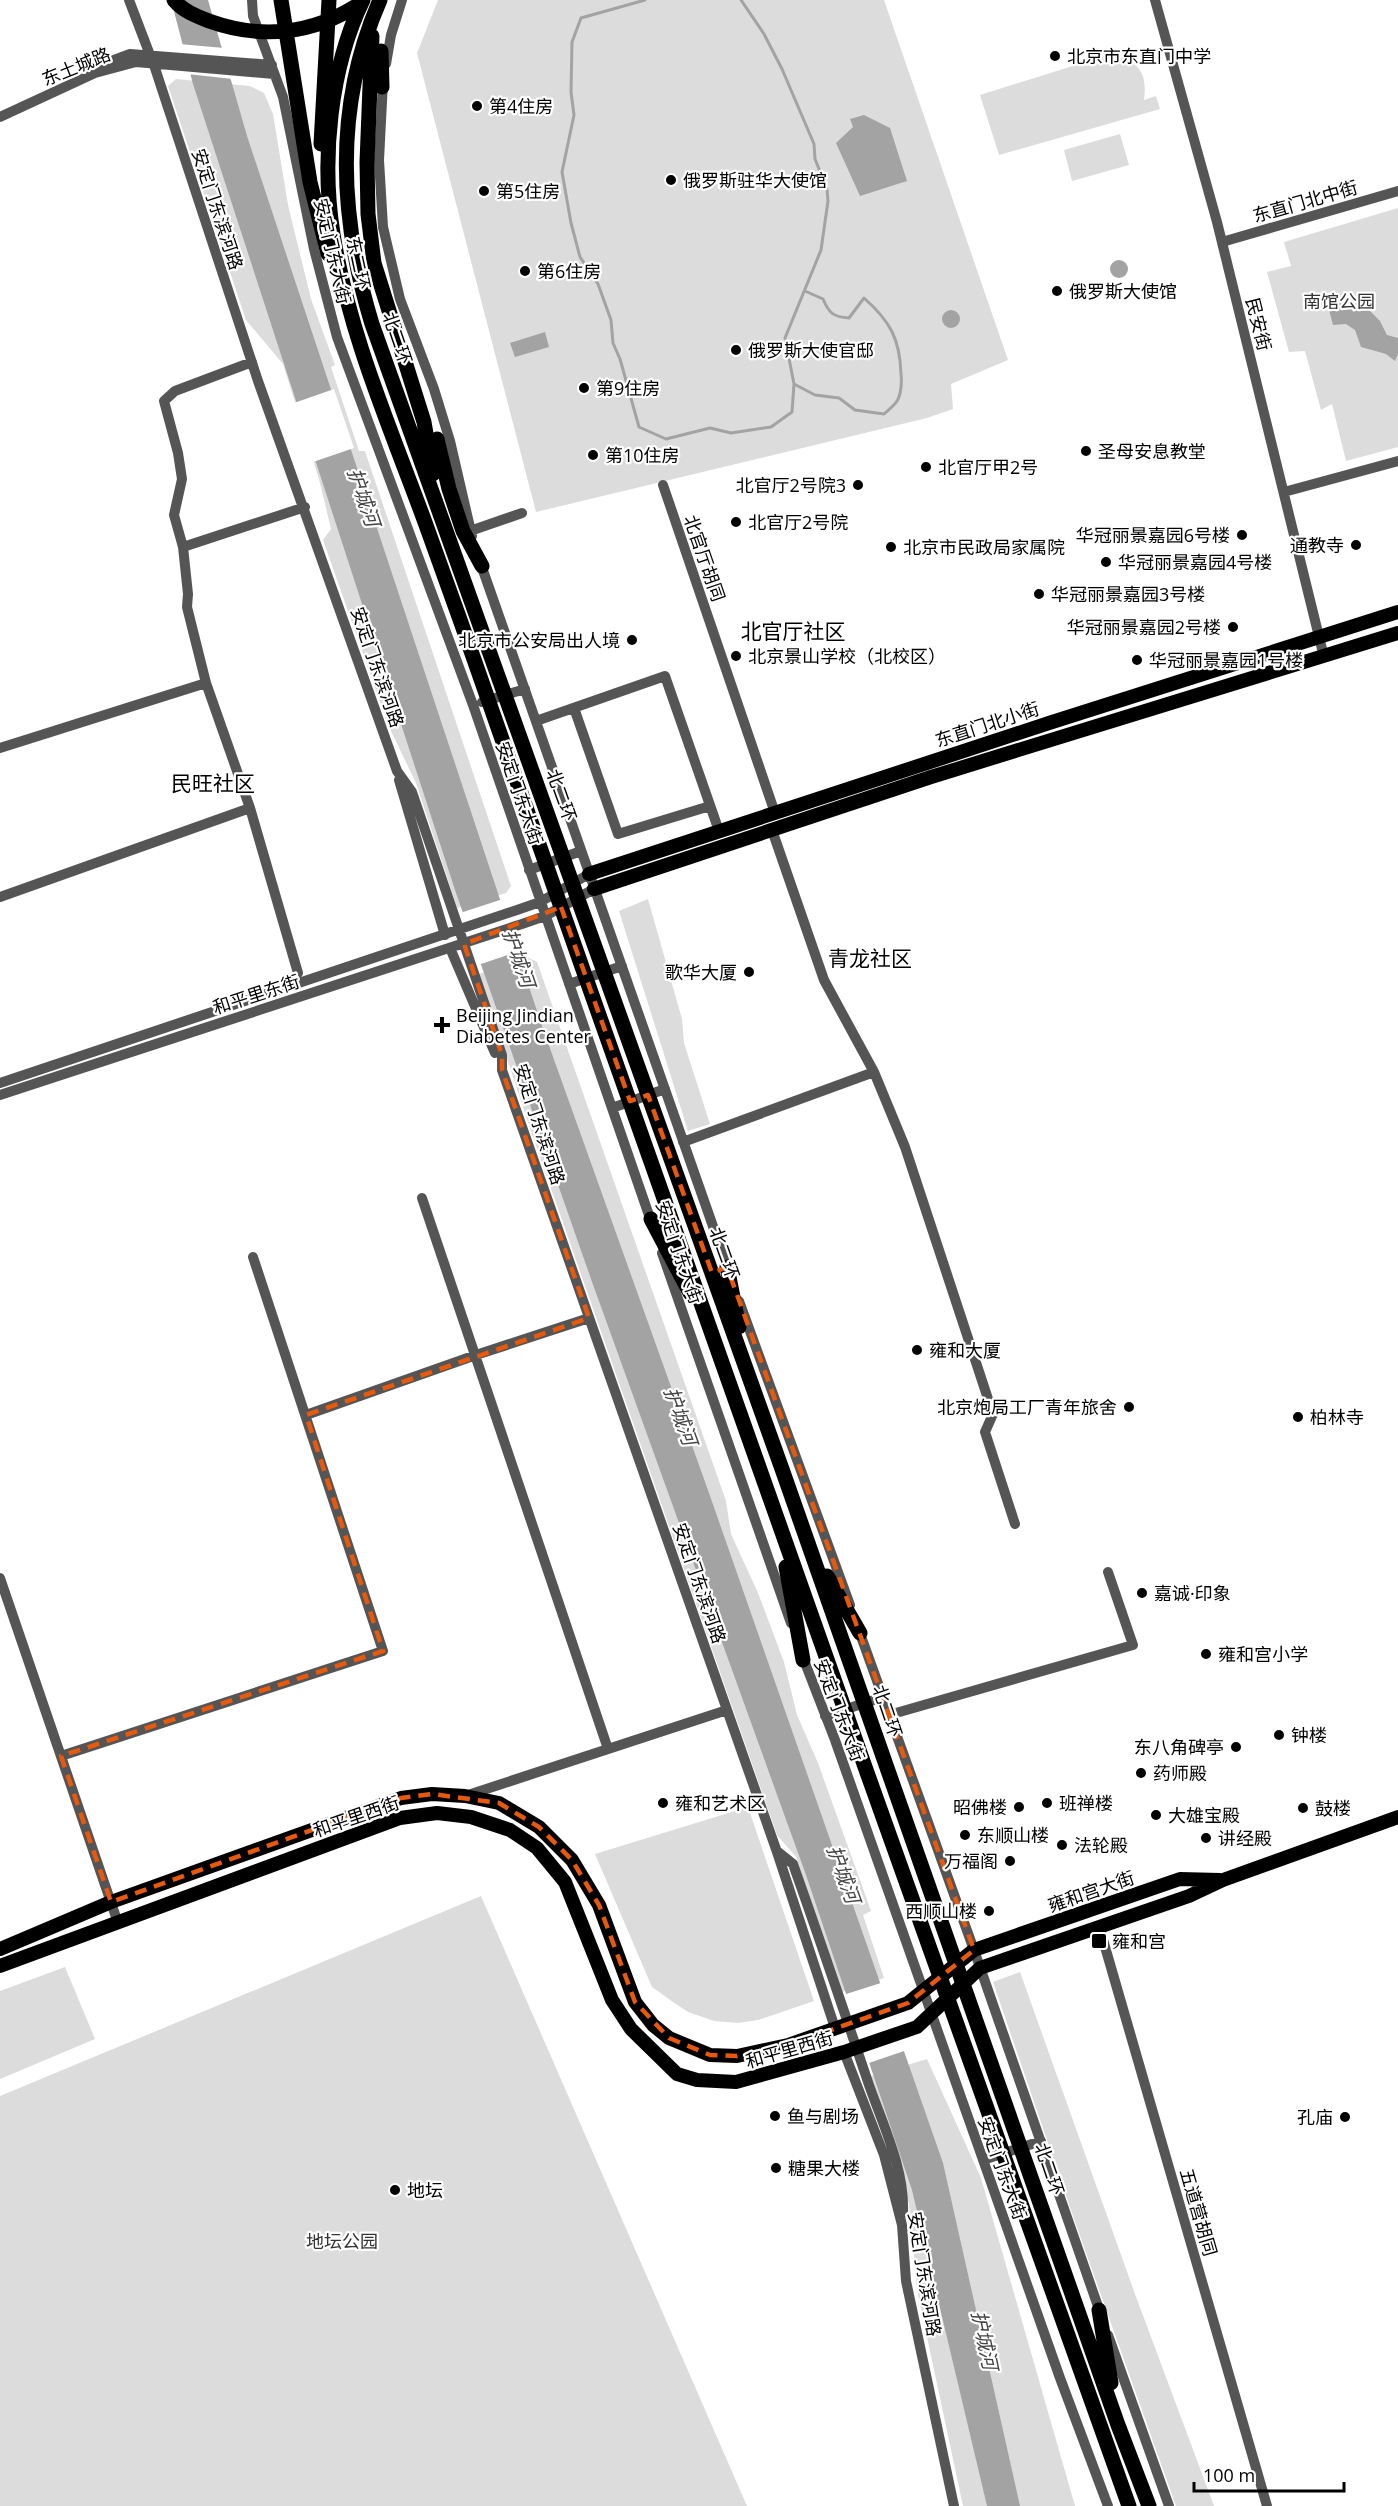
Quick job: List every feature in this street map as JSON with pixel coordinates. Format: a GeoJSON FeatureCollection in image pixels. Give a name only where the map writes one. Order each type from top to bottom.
{"type":"FeatureCollection","features":[{"type":"Feature","properties":{"kind":"highway"},"geometry":{"type":"LineString","coordinates":[[174,0],[192,14],[225,27],[270,33],[290,32],[321,24],[371,1]]}},
{"type":"Feature","properties":{"kind":"highway"},"geometry":{"type":"LineString","coordinates":[[281,0],[310,182],[318,218],[334,275],[358,342]]}},
{"type":"Feature","properties":{"kind":"highway"},"geometry":{"type":"LineString","coordinates":[[328,0],[321,114],[321,164],[332,231]]}},
{"type":"Feature","properties":{"kind":"highway"},"geometry":{"type":"LineString","coordinates":[[371,1],[382,87]]}},
{"type":"Feature","properties":{"kind":"highway"},"geometry":{"type":"LineString","coordinates":[[371,1],[372,52],[367,162],[368,214],[374,263],[383,298],[424,422],[441,516]]}},
{"type":"Feature","properties":{"kind":"highway","name":"东二环"},"geometry":{"type":"LineString","coordinates":[[371,1],[350,27],[333,93],[329,172],[332,231],[358,342],[426,526],[716,1344]]}},
{"type":"Feature","properties":{"kind":"highway","name":"北二环"},"geometry":{"type":"LineString","coordinates":[[371,1],[350,99],[345,147],[346,191],[360,286],[838,1628],[1118,2425],[1149,2506]]}},
{"type":"Feature","properties":{"kind":"highway"},"geometry":{"type":"LineString","coordinates":[[397,338],[424,399],[463,531],[482,566]]}},
{"type":"Feature","properties":{"kind":"highway"},"geometry":{"type":"LineString","coordinates":[[651,1219],[716,1344],[1129,2506]]}},
{"type":"Feature","properties":{"kind":"highway"},"geometry":{"type":"LineString","coordinates":[[727,1267],[751,1383]]}},
{"type":"Feature","properties":{"kind":"highway"},"geometry":{"type":"LineString","coordinates":[[778,1522],[803,1660]]}},
{"type":"Feature","properties":{"kind":"highway"},"geometry":{"type":"LineString","coordinates":[[807,1541],[860,1633]]}},
{"type":"Feature","properties":{"kind":"highway"},"geometry":{"type":"LineString","coordinates":[[1099,2310],[1118,2425]]}},
{"type":"Feature","properties":{"kind":"main road","name":"东直门北小街"},"geometry":{"type":"LineString","coordinates":[[589,874],[1398,612]]}},
{"type":"Feature","properties":{"kind":"main road","name":"东直门北小街"},"geometry":{"type":"LineString","coordinates":[[594,889],[931,777],[1398,633]]}},
{"type":"Feature","properties":{"kind":"main road","name":"和平里西街"},"geometry":{"type":"LineString","coordinates":[[0,1949],[111,1902],[401,1798],[432,1794],[465,1796],[499,1803],[539,1827],[572,1860],[599,1905],[635,2002],[653,2025],[669,2038],[710,2055],[737,2056],[788,2044],[906,2004]]}},
{"type":"Feature","properties":{"kind":"main road","name":"和平里西街"},"geometry":{"type":"LineString","coordinates":[[0,1966],[400,1818],[437,1813],[471,1818],[510,1830],[537,1848],[565,1882],[612,2000],[631,2029],[660,2060],[677,2074],[698,2080],[736,2082],[849,2051],[914,2028],[931,2013]]}},
{"type":"Feature","properties":{"kind":"main road","name":"雍和宫大街"},"geometry":{"type":"LineString","coordinates":[[980,1968],[1189,1896],[1223,1880],[1398,1817]]}},
{"type":"Feature","properties":{"kind":"main road","name":"雍和宫大街"},"geometry":{"type":"LineString","coordinates":[[906,2004],[974,1950],[1180,1879],[1223,1880]]}},
{"type":"Feature","properties":{"kind":"main road"},"geometry":{"type":"LineString","coordinates":[[931,2013],[980,1968]]}},
{"type":"Feature","properties":{"kind":"street","name":"安定门东滨河路"},"geometry":{"type":"LineString","coordinates":[[129,0],[151,59],[252,362],[397,771],[412,792],[502,1055],[502,1070],[840,2027]]}},
{"type":"Feature","properties":{"kind":"street","name":"安定门东大街"},"geometry":{"type":"LineString","coordinates":[[252,0],[253,16],[283,97],[314,249],[337,337],[473,705],[803,1660],[1108,2506]]}},
{"type":"Feature","properties":{"kind":"street"},"geometry":{"type":"LineString","coordinates":[[402,0],[391,35],[382,87],[379,160],[382,226],[400,298],[434,389],[450,441],[470,531],[727,1267],[974,1950],[1169,2506]]}},
{"type":"Feature","properties":{"kind":"street","name":"民安街"},"geometry":{"type":"LineString","coordinates":[[1155,0],[1222,242],[1324,657]]}},
{"type":"Feature","properties":{"kind":"street","name":"东土城路"},"geometry":{"type":"LineString","coordinates":[[0,111],[130,54],[151,59],[273,70]]}},
{"type":"Feature","properties":{"kind":"street","name":"东土城路"},"geometry":{"type":"LineString","coordinates":[[0,117],[95,73],[151,59]]}},
{"type":"Feature","properties":{"kind":"street","name":"东直门北中街"},"geometry":{"type":"LineString","coordinates":[[1222,242],[1398,191]]}},
{"type":"Feature","properties":{"kind":"street"},"geometry":{"type":"LineString","coordinates":[[252,362],[175,391],[164,401],[178,453],[182,479],[174,514],[183,547],[188,594],[187,607],[206,682],[250,808],[298,974]]}},
{"type":"Feature","properties":{"kind":"street"},"geometry":{"type":"LineString","coordinates":[[1284,492],[1398,461]]}},
{"type":"Feature","properties":{"kind":"street","name":"北官厅胡同"},"geometry":{"type":"LineString","coordinates":[[663,484],[775,813]]}},
{"type":"Feature","properties":{"kind":"street"},"geometry":{"type":"LineString","coordinates":[[183,547],[305,507]]}},
{"type":"Feature","properties":{"kind":"street"},"geometry":{"type":"LineString","coordinates":[[470,531],[522,513]]}},
{"type":"Feature","properties":{"kind":"street"},"geometry":{"type":"LineString","coordinates":[[536,721],[664,676],[719,831]]}},
{"type":"Feature","properties":{"kind":"street"},"geometry":{"type":"LineString","coordinates":[[0,748],[206,682]]}},
{"type":"Feature","properties":{"kind":"street"},"geometry":{"type":"LineString","coordinates":[[473,705],[525,690]]}},
{"type":"Feature","properties":{"kind":"street"},"geometry":{"type":"LineString","coordinates":[[574,708],[618,834],[710,806]]}},
{"type":"Feature","properties":{"kind":"street"},"geometry":{"type":"LineString","coordinates":[[927,763],[931,777]]}},
{"type":"Feature","properties":{"kind":"street"},"geometry":{"type":"LineString","coordinates":[[397,771],[450,933]]}},
{"type":"Feature","properties":{"kind":"street"},"geometry":{"type":"LineString","coordinates":[[0,897],[250,808]]}},
{"type":"Feature","properties":{"kind":"street"},"geometry":{"type":"LineString","coordinates":[[771,830],[824,980],[874,1072],[905,1147],[993,1414],[985,1432],[1015,1524]]}},
{"type":"Feature","properties":{"kind":"street"},"geometry":{"type":"LineString","coordinates":[[529,870],[581,851]]}},
{"type":"Feature","properties":{"kind":"street","name":"和平里东街"},"geometry":{"type":"LineString","coordinates":[[0,1083],[540,902],[589,874]]}},
{"type":"Feature","properties":{"kind":"street","name":"和平里东街"},"geometry":{"type":"LineString","coordinates":[[0,1095],[522,924],[545,916],[594,889]]}},
{"type":"Feature","properties":{"kind":"street"},"geometry":{"type":"LineString","coordinates":[[455,947],[502,1070]]}},
{"type":"Feature","properties":{"kind":"street"},"geometry":{"type":"LineString","coordinates":[[569,984],[622,966]]}},
{"type":"Feature","properties":{"kind":"street"},"geometry":{"type":"LineString","coordinates":[[683,1142],[874,1072]]}},
{"type":"Feature","properties":{"kind":"street"},"geometry":{"type":"LineString","coordinates":[[612,1108],[665,1089]]}},
{"type":"Feature","properties":{"kind":"street"},"geometry":{"type":"LineString","coordinates":[[422,1198],[608,1749]]}},
{"type":"Feature","properties":{"kind":"street"},"geometry":{"type":"LineString","coordinates":[[61,1756],[383,1652],[253,1257]]}},
{"type":"Feature","properties":{"kind":"street"},"geometry":{"type":"LineString","coordinates":[[306,1415],[476,1354],[590,1318]]}},
{"type":"Feature","properties":{"kind":"street"},"geometry":{"type":"LineString","coordinates":[[889,1715],[1133,1645],[1108,1572]]}},
{"type":"Feature","properties":{"kind":"street"},"geometry":{"type":"LineString","coordinates":[[0,1578],[118,1923]]}},
{"type":"Feature","properties":{"kind":"street"},"geometry":{"type":"LineString","coordinates":[[825,1716],[883,1697]]}},
{"type":"Feature","properties":{"kind":"street"},"geometry":{"type":"LineString","coordinates":[[465,1796],[727,1710]]}},
{"type":"Feature","properties":{"kind":"street"},"geometry":{"type":"LineString","coordinates":[[777,1852],[793,1864],[894,2158],[903,2200],[902,2225]]}},
{"type":"Feature","properties":{"kind":"street","name":"五道营胡同"},"geometry":{"type":"LineString","coordinates":[[1099,1926],[1268,2506]]}},
{"type":"Feature","properties":{"kind":"street","name":"安定门东滨河路"},"geometry":{"type":"LineString","coordinates":[[849,2051],[884,2154],[902,2225],[906,2281],[954,2506]]}},
{"type":"Feature","properties":{"kind":"street"},"geometry":{"type":"LineString","coordinates":[[983,2160],[1041,2141]]}},
{"type":"Feature","properties":{"kind":"highlighted area"},"geometry":{"type":"Polygon","coordinates":[[[561,907],[630,1101],[648,1095],[712,1273],[727,1267],[974,1950],[908,2003],[788,2045],[737,2056],[710,2055],[669,2038],[635,2002],[599,1905],[572,1860],[539,1827],[499,1803],[432,1794],[401,1798],[111,1902],[61,1756],[383,1651],[306,1415],[589,1318],[502,1070],[502,1055],[464,944],[561,907]]]}},
{"type":"Feature","properties":{"kind":"green space"},"geometry":{"type":"Polygon","coordinates":[[[438,0],[884,0],[1008,360],[951,384],[953,409],[927,418],[536,512],[417,53],[438,0]]]}},
{"type":"Feature","properties":{"kind":"green space"},"geometry":{"type":"Polygon","coordinates":[[[1111,54],[1128,60],[1139,69],[1144,82],[1144,100],[1156,96],[1160,109],[999,155],[980,95],[1111,54]]]}},
{"type":"Feature","properties":{"kind":"green space"},"geometry":{"type":"Polygon","coordinates":[[[176,79],[250,86],[264,93],[273,114],[288,205],[311,299],[335,365],[331,367],[359,451],[365,451],[511,886],[506,893],[457,908],[416,783],[389,727],[323,540],[331,529],[319,479],[283,364],[246,320],[168,86],[176,79]]]}},
{"type":"Feature","properties":{"kind":"green space"},"geometry":{"type":"Polygon","coordinates":[[[1120,134],[1129,165],[1072,181],[1064,150],[1120,134]]]}},
{"type":"Feature","properties":{"kind":"green space","name":"南馆公园"},"geometry":{"type":"Polygon","coordinates":[[[1398,208],[1398,447],[1346,461],[1332,404],[1321,410],[1305,351],[1289,352],[1267,272],[1291,266],[1284,242],[1398,208]]]}},
{"type":"Feature","properties":{"kind":"green space"},"geometry":{"type":"Polygon","coordinates":[[[648,899],[682,1019],[684,1043],[710,1124],[688,1131],[619,911],[648,899]]]}},
{"type":"Feature","properties":{"kind":"green space"},"geometry":{"type":"Polygon","coordinates":[[[527,957],[537,962],[726,1501],[731,1534],[758,1593],[784,1662],[797,1715],[818,1763],[871,1911],[863,1915],[884,1978],[842,1992],[796,1857],[777,1835],[532,1134],[479,974],[527,957]]]}},
{"type":"Feature","properties":{"kind":"green space"},"geometry":{"type":"Polygon","coordinates":[[[748,1807],[814,2001],[758,2020],[738,2023],[714,2021],[688,2012],[652,1987],[595,1854],[748,1807]]]}},
{"type":"Feature","properties":{"kind":"green space","name":"地坛公园"},"geometry":{"type":"Polygon","coordinates":[[[481,1896],[747,2506],[0,2506],[0,2096],[481,1896]]]}},
{"type":"Feature","properties":{"kind":"green space"},"geometry":{"type":"Polygon","coordinates":[[[65,1967],[95,2039],[0,2079],[0,1991],[65,1967]]]}},
{"type":"Feature","properties":{"kind":"green space"},"geometry":{"type":"Polygon","coordinates":[[[1020,1972],[1135,2294],[1214,2506],[1176,2506],[993,1982],[1020,1972]]]}},
{"type":"Feature","properties":{"kind":"green space"},"geometry":{"type":"Polygon","coordinates":[[[927,2059],[981,2178],[1075,2506],[963,2506],[917,2290],[909,2204],[871,2076],[927,2059]]]}},
{"type":"Feature","properties":{"kind":"water","name":"护城河"},"geometry":{"type":"Polygon","coordinates":[[[171,0],[208,0],[247,136],[542,1026],[709,1493],[943,2163],[1020,2506],[987,2506],[912,2190],[806,1875],[591,1279],[456,893],[193,84],[171,0]]]}},
{"type":"Feature","properties":{"kind":"water"},"geometry":{"type":"Polygon","coordinates":[[[864,115],[890,128],[907,181],[860,196],[836,143],[853,127],[850,119],[864,115]]]}},
{"type":"Feature","properties":{"kind":"water"},"geometry":{"type":"Polygon","coordinates":[[[1115,260],[1123,260],[1128,265],[1126,276],[1115,278],[1110,273],[1110,265],[1115,260]]]}},
{"type":"Feature","properties":{"kind":"water"},"geometry":{"type":"Polygon","coordinates":[[[1354,295],[1380,321],[1387,335],[1398,338],[1398,354],[1395,361],[1386,354],[1361,347],[1355,330],[1346,324],[1333,325],[1327,302],[1354,295]]]}},
{"type":"Feature","properties":{"kind":"water"},"geometry":{"type":"Polygon","coordinates":[[[947,310],[955,310],[960,315],[958,326],[947,328],[942,323],[942,315],[947,310]]]}},
{"type":"Feature","properties":{"kind":"water"},"geometry":{"type":"Polygon","coordinates":[[[545,332],[549,347],[515,357],[510,343],[545,332]]]}},
{"type":"Feature","properties":{"kind":"pier"},"geometry":{"type":"Polygon","coordinates":[[[179,44],[224,48],[233,79],[187,74],[179,44]]]}},
{"type":"Feature","properties":{"kind":"pier"},"geometry":{"type":"Polygon","coordinates":[[[334,389],[354,448],[313,462],[294,403],[334,389]]]}},
{"type":"Feature","properties":{"kind":"pier"},"geometry":{"type":"Polygon","coordinates":[[[503,899],[520,951],[478,965],[460,913],[503,899]]]}},
{"type":"Feature","properties":{"kind":"pier"},"geometry":{"type":"Polygon","coordinates":[[[884,1982],[907,2050],[866,2064],[843,1995],[884,1982]]]}},
{"type":"Feature","properties":{"kind":"waterway"},"geometry":{"type":"LineString","coordinates":[[645,0],[581,18],[572,42],[571,92],[574,115],[562,172],[580,257],[598,284],[611,320],[613,343],[620,359],[639,427],[666,439],[710,428],[731,433],[771,427],[792,412],[794,384],[785,338],[821,250],[828,201],[827,189],[815,159],[814,144],[782,69],[764,34],[741,0]]}},
{"type":"Feature","properties":{"kind":"waterway"},"geometry":{"type":"LineString","coordinates":[[794,384],[815,395],[839,398],[855,410],[884,414],[897,401],[901,388],[896,341],[887,323],[873,306],[864,298],[849,318],[839,317],[827,308],[823,299],[805,291]]}},
{"type":"Feature","properties":{"kind":"place","name":"北京市东直门中学"},"geometry":{"type":"Point","coordinates":[1055,56]}},
{"type":"Feature","properties":{"kind":"place","name":"第4住房"},"geometry":{"type":"Point","coordinates":[477,106]}},
{"type":"Feature","properties":{"kind":"place","name":"俄罗斯驻华大使馆"},"geometry":{"type":"Point","coordinates":[671,180]}},
{"type":"Feature","properties":{"kind":"place","name":"第5住房"},"geometry":{"type":"Point","coordinates":[484,191]}},
{"type":"Feature","properties":{"kind":"place","name":"第6住房"},"geometry":{"type":"Point","coordinates":[525,271]}},
{"type":"Feature","properties":{"kind":"place","name":"俄罗斯大使馆"},"geometry":{"type":"Point","coordinates":[1057,291]}},
{"type":"Feature","properties":{"kind":"place","name":"俄罗斯大使官邸"},"geometry":{"type":"Point","coordinates":[736,350]}},
{"type":"Feature","properties":{"kind":"place","name":"第9住房"},"geometry":{"type":"Point","coordinates":[584,388]}},
{"type":"Feature","properties":{"kind":"place","name":"圣母安息教堂"},"geometry":{"type":"Point","coordinates":[1086,451]}},
{"type":"Feature","properties":{"kind":"place","name":"第10住房"},"geometry":{"type":"Point","coordinates":[593,455]}},
{"type":"Feature","properties":{"kind":"place","name":"北官厅甲2号"},"geometry":{"type":"Point","coordinates":[926,467]}},
{"type":"Feature","properties":{"kind":"place","name":"北官厅2号院3"},"geometry":{"type":"Point","coordinates":[858,485]}},
{"type":"Feature","properties":{"kind":"place","name":"北官厅2号院"},"geometry":{"type":"Point","coordinates":[736,522]}},
{"type":"Feature","properties":{"kind":"place","name":"华冠丽景嘉园6号楼"},"geometry":{"type":"Point","coordinates":[1242,535]}},
{"type":"Feature","properties":{"kind":"place","name":"通教寺"},"geometry":{"type":"Point","coordinates":[1356,545]}},
{"type":"Feature","properties":{"kind":"place","name":"北京市民政局家属院"},"geometry":{"type":"Point","coordinates":[891,547]}},
{"type":"Feature","properties":{"kind":"place","name":"华冠丽景嘉园4号楼"},"geometry":{"type":"Point","coordinates":[1106,562]}},
{"type":"Feature","properties":{"kind":"place","name":"华冠丽景嘉园3号楼"},"geometry":{"type":"Point","coordinates":[1039,594]}},
{"type":"Feature","properties":{"kind":"place","name":"华冠丽景嘉园2号楼"},"geometry":{"type":"Point","coordinates":[1233,627]}},
{"type":"Feature","properties":{"kind":"place","name":"北京市公安局出人境"},"geometry":{"type":"Point","coordinates":[632,640]}},
{"type":"Feature","properties":{"kind":"place","name":"北京景山学校（北校区）"},"geometry":{"type":"Point","coordinates":[736,656]}},
{"type":"Feature","properties":{"kind":"place","name":"华冠丽景嘉园1号楼"},"geometry":{"type":"Point","coordinates":[1137,660]}},
{"type":"Feature","properties":{"kind":"place","name":"歌华大厦"},"geometry":{"type":"Point","coordinates":[749,972]}},
{"type":"Feature","properties":{"kind":"place","name":"Beijing Jindian Diabetes Center"},"geometry":{"type":"Point","coordinates":[442,1025]}},
{"type":"Feature","properties":{"kind":"place","name":"雍和大厦"},"geometry":{"type":"Point","coordinates":[917,1350]}},
{"type":"Feature","properties":{"kind":"place","name":"北京炮局工厂青年旅舍"},"geometry":{"type":"Point","coordinates":[1129,1407]}},
{"type":"Feature","properties":{"kind":"place","name":"柏林寺"},"geometry":{"type":"Point","coordinates":[1298,1417]}},
{"type":"Feature","properties":{"kind":"place","name":"嘉诚·印象"},"geometry":{"type":"Point","coordinates":[1142,1593]}},
{"type":"Feature","properties":{"kind":"place","name":"雍和宫小学"},"geometry":{"type":"Point","coordinates":[1206,1654]}},
{"type":"Feature","properties":{"kind":"place","name":"钟楼"},"geometry":{"type":"Point","coordinates":[1279,1735]}},
{"type":"Feature","properties":{"kind":"place","name":"东八角碑亭"},"geometry":{"type":"Point","coordinates":[1236,1747]}},
{"type":"Feature","properties":{"kind":"place","name":"药师殿"},"geometry":{"type":"Point","coordinates":[1141,1773]}},
{"type":"Feature","properties":{"kind":"place","name":"雍和艺术区"},"geometry":{"type":"Point","coordinates":[663,1803]}},
{"type":"Feature","properties":{"kind":"place","name":"班禅楼"},"geometry":{"type":"Point","coordinates":[1047,1803]}},
{"type":"Feature","properties":{"kind":"place","name":"昭佛楼"},"geometry":{"type":"Point","coordinates":[1019,1807]}},
{"type":"Feature","properties":{"kind":"place","name":"鼓楼"},"geometry":{"type":"Point","coordinates":[1303,1808]}},
{"type":"Feature","properties":{"kind":"place","name":"大雄宝殿"},"geometry":{"type":"Point","coordinates":[1156,1815]}},
{"type":"Feature","properties":{"kind":"place","name":"东顺山楼"},"geometry":{"type":"Point","coordinates":[965,1835]}},
{"type":"Feature","properties":{"kind":"place","name":"讲经殿"},"geometry":{"type":"Point","coordinates":[1206,1838]}},
{"type":"Feature","properties":{"kind":"place","name":"法轮殿"},"geometry":{"type":"Point","coordinates":[1062,1845]}},
{"type":"Feature","properties":{"kind":"place","name":"万福阁"},"geometry":{"type":"Point","coordinates":[1010,1861]}},
{"type":"Feature","properties":{"kind":"place","name":"西顺山楼"},"geometry":{"type":"Point","coordinates":[989,1911]}},
{"type":"Feature","properties":{"kind":"place","name":"雍和宫"},"geometry":{"type":"Point","coordinates":[1099,1941]}},
{"type":"Feature","properties":{"kind":"place","name":"鱼与剧场"},"geometry":{"type":"Point","coordinates":[775,2116]}},
{"type":"Feature","properties":{"kind":"place","name":"孔庙"},"geometry":{"type":"Point","coordinates":[1345,2117]}},
{"type":"Feature","properties":{"kind":"place","name":"糖果大楼"},"geometry":{"type":"Point","coordinates":[776,2168]}},
{"type":"Feature","properties":{"kind":"place","name":"地坛"},"geometry":{"type":"Point","coordinates":[395,2190]}},
{"type":"Feature","properties":{"kind":"district","name":"北官厅社区"},"geometry":{"type":"Point","coordinates":[793,631]}},
{"type":"Feature","properties":{"kind":"district","name":"民旺社区"},"geometry":{"type":"Point","coordinates":[213,783]}},
{"type":"Feature","properties":{"kind":"district","name":"青龙社区"},"geometry":{"type":"Point","coordinates":[870,958]}}]}
